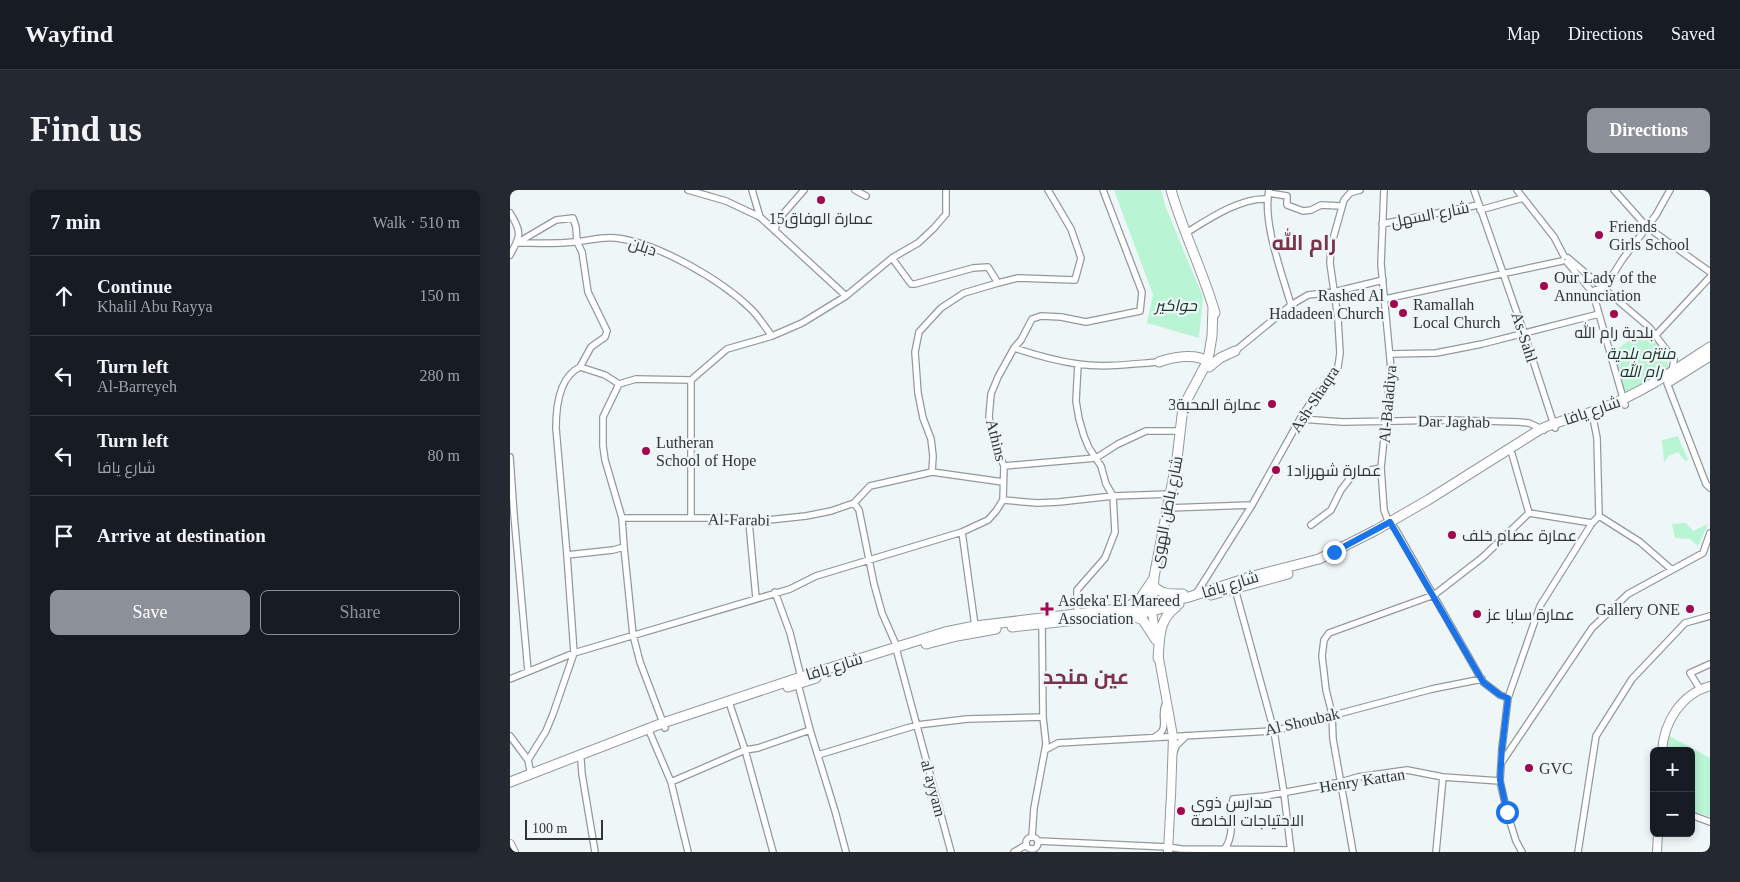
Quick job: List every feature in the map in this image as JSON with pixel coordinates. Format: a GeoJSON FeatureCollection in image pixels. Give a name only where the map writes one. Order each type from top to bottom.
{"type":"FeatureCollection","features":[{"type":"Feature","properties":{"kind":"main road"},"geometry":{"type":"LineString","coordinates":[[1171,190],[1178,217],[1203,274],[1213,307],[1216,323],[1213,348],[1206,367]]}},
{"type":"Feature","properties":{"kind":"main road","name":"شارع يافا"},"geometry":{"type":"LineString","coordinates":[[897,650],[957,636],[1181,604],[1334,559],[1496,458],[1549,428],[1624,403],[1710,347]]}},
{"type":"Feature","properties":{"kind":"main road"},"geometry":{"type":"LineString","coordinates":[[1213,348],[1220,352],[1236,351]]}},
{"type":"Feature","properties":{"kind":"main road"},"geometry":{"type":"LineString","coordinates":[[1193,357],[1213,348]]}},
{"type":"Feature","properties":{"kind":"main road"},"geometry":{"type":"LineString","coordinates":[[1159,362],[1194,360],[1200,366],[1206,367],[1236,351]]}},
{"type":"Feature","properties":{"kind":"main road","name":"شارع يافا"},"geometry":{"type":"LineString","coordinates":[[1152,608],[1252,576],[1319,559],[1391,524],[1512,454],[1549,428],[1593,418],[1667,383],[1710,356]]}},
{"type":"Feature","properties":{"kind":"main road"},"geometry":{"type":"LineString","coordinates":[[1159,362],[1167,359],[1200,357],[1206,367]]}},
{"type":"Feature","properties":{"kind":"main road","name":"شارع باطن الهوى"},"geometry":{"type":"LineString","coordinates":[[1152,608],[1154,581],[1183,412],[1206,367]]}},
{"type":"Feature","properties":{"kind":"main road"},"geometry":{"type":"LineString","coordinates":[[1156,640],[1143,620],[1126,611],[1140,599],[1154,581],[1160,592],[1196,594]]}},
{"type":"Feature","properties":{"kind":"main road"},"geometry":{"type":"LineString","coordinates":[[1158,658],[1162,623],[1168,614],[1181,604]]}},
{"type":"Feature","properties":{"kind":"main road","name":"شارع يافا"},"geometry":{"type":"LineString","coordinates":[[510,782],[664,725],[897,650],[945,632],[975,626],[1077,614],[1126,611]]}},
{"type":"Feature","properties":{"kind":"main road","name":"شارع يافا"},"geometry":{"type":"LineString","coordinates":[[510,788],[650,733],[664,725],[730,705],[800,680]]}},
{"type":"Feature","properties":{"kind":"street"},"geometry":{"type":"LineString","coordinates":[[688,190],[726,201],[760,217],[846,296]]}},
{"type":"Feature","properties":{"kind":"street"},"geometry":{"type":"LineString","coordinates":[[752,190],[760,217]]}},
{"type":"Feature","properties":{"kind":"street"},"geometry":{"type":"LineString","coordinates":[[775,231],[777,221],[804,190]]}},
{"type":"Feature","properties":{"kind":"street"},"geometry":{"type":"LineString","coordinates":[[855,190],[866,196]]}},
{"type":"Feature","properties":{"kind":"street"},"geometry":{"type":"LineString","coordinates":[[664,725],[640,662],[632,635],[622,518],[605,460],[602,428],[603,417],[619,384],[636,379],[690,380],[727,349],[772,336],[802,324],[846,296],[892,258],[918,243],[946,214],[946,190]]}},
{"type":"Feature","properties":{"kind":"street"},"geometry":{"type":"LineString","coordinates":[[932,472],[933,456],[930,439],[918,394],[915,352],[919,332],[941,308],[964,293],[1018,278],[1075,280],[1082,258],[1070,229],[1048,190]]}},
{"type":"Feature","properties":{"kind":"street","name":"Athins"},"geometry":{"type":"LineString","coordinates":[[1004,500],[1004,466],[993,439],[990,417],[990,394],[1014,348],[1022,340],[1032,319],[1041,316],[1061,317],[1086,322],[1140,311],[1142,292],[1103,190]]}},
{"type":"Feature","properties":{"kind":"street"},"geometry":{"type":"LineString","coordinates":[[1186,233],[1215,216],[1268,194],[1287,196],[1287,204],[1300,211],[1321,205],[1341,206],[1350,193],[1360,190]]}},
{"type":"Feature","properties":{"kind":"street"},"geometry":{"type":"LineString","coordinates":[[1236,351],[1291,305],[1308,295],[1334,292],[1383,280],[1381,264],[1384,190]]}},
{"type":"Feature","properties":{"kind":"street","name":"As-Sahl"},"geometry":{"type":"LineString","coordinates":[[1474,190],[1524,333],[1549,428]]}},
{"type":"Feature","properties":{"kind":"street"},"geometry":{"type":"LineString","coordinates":[[1517,190],[1554,237],[1565,259],[1594,295],[1624,403]]}},
{"type":"Feature","properties":{"kind":"street"},"geometry":{"type":"LineString","coordinates":[[1614,190],[1647,227],[1710,272]]}},
{"type":"Feature","properties":{"kind":"street"},"geometry":{"type":"LineString","coordinates":[[1594,295],[1597,288],[1602,288],[1609,281],[1670,190]]}},
{"type":"Feature","properties":{"kind":"street"},"geometry":{"type":"LineString","coordinates":[[1268,194],[1274,248],[1291,305]]}},
{"type":"Feature","properties":{"kind":"street","name":"شارع السهل"},"geometry":{"type":"LineString","coordinates":[[1382,224],[1479,208],[1523,198]]}},
{"type":"Feature","properties":{"kind":"street","name":"Ash-Shaqra"},"geometry":{"type":"LineString","coordinates":[[1196,594],[1252,505],[1300,419],[1338,367],[1340,345],[1330,251],[1341,206]]}},
{"type":"Feature","properties":{"kind":"street"},"geometry":{"type":"LineString","coordinates":[[510,213],[519,229],[520,237],[510,255]]}},
{"type":"Feature","properties":{"kind":"street"},"geometry":{"type":"LineString","coordinates":[[517,244],[556,220],[573,218],[576,227],[576,242],[582,252],[588,292],[607,330],[605,337],[591,346],[580,367],[571,371],[566,379],[556,410],[574,653],[546,731],[528,760]]}},
{"type":"Feature","properties":{"kind":"street","name":"دبلن"},"geometry":{"type":"LineString","coordinates":[[517,244],[576,242],[615,238],[635,242],[658,250],[704,274],[732,293],[751,309],[772,336]]}},
{"type":"Feature","properties":{"kind":"street"},"geometry":{"type":"LineString","coordinates":[[892,258],[911,284],[973,268],[988,267],[998,283]]}},
{"type":"Feature","properties":{"kind":"street"},"geometry":{"type":"LineString","coordinates":[[1385,299],[1565,259]]}},
{"type":"Feature","properties":{"kind":"street"},"geometry":{"type":"LineString","coordinates":[[1565,259],[1641,320],[1656,335],[1674,360],[1683,365]]}},
{"type":"Feature","properties":{"kind":"street"},"geometry":{"type":"LineString","coordinates":[[1656,335],[1710,277]]}},
{"type":"Feature","properties":{"kind":"street","name":"Al-Baladiya"},"geometry":{"type":"LineString","coordinates":[[1383,280],[1392,369],[1381,468],[1384,510],[1482,679],[1500,695],[1508,698]]}},
{"type":"Feature","properties":{"kind":"street"},"geometry":{"type":"LineString","coordinates":[[1391,354],[1436,353],[1482,344],[1598,314]]}},
{"type":"Feature","properties":{"kind":"street"},"geometry":{"type":"LineString","coordinates":[[1014,348],[1039,356],[1078,364],[1110,365],[1159,362]]}},
{"type":"Feature","properties":{"kind":"street"},"geometry":{"type":"LineString","coordinates":[[1674,360],[1672,372],[1667,383],[1706,484],[1710,488]]}},
{"type":"Feature","properties":{"kind":"street"},"geometry":{"type":"LineString","coordinates":[[1077,614],[1076,590],[1105,558],[1115,532],[1113,496],[1106,484],[1101,466],[1086,442],[1079,419],[1076,401],[1078,364]]}},
{"type":"Feature","properties":{"kind":"street"},"geometry":{"type":"LineString","coordinates":[[580,367],[605,375],[619,384]]}},
{"type":"Feature","properties":{"kind":"street"},"geometry":{"type":"LineString","coordinates":[[690,380],[691,518]]}},
{"type":"Feature","properties":{"kind":"street"},"geometry":{"type":"LineString","coordinates":[[1522,852],[1507,812],[1500,780],[1508,698],[1540,606],[1592,523],[1599,516],[1597,438],[1593,418]]}},
{"type":"Feature","properties":{"kind":"street","name":"Dar Jaghab"},"geometry":{"type":"LineString","coordinates":[[1300,419],[1321,421],[1449,420],[1520,422],[1549,428]]}},
{"type":"Feature","properties":{"kind":"street"},"geometry":{"type":"LineString","coordinates":[[1004,466],[1096,458],[1118,444],[1146,431],[1180,431]]}},
{"type":"Feature","properties":{"kind":"street"},"geometry":{"type":"LineString","coordinates":[[1512,454],[1529,513]]}},
{"type":"Feature","properties":{"kind":"street"},"geometry":{"type":"LineString","coordinates":[[510,457],[528,671]]}},
{"type":"Feature","properties":{"kind":"street"},"geometry":{"type":"LineString","coordinates":[[1312,525],[1331,510],[1341,490],[1355,473],[1381,468]]}},
{"type":"Feature","properties":{"kind":"street"},"geometry":{"type":"LineString","coordinates":[[854,503],[870,486],[932,472],[1003,482]]}},
{"type":"Feature","properties":{"kind":"street"},"geometry":{"type":"LineString","coordinates":[[510,679],[574,653],[790,588],[816,576],[962,532],[988,520],[1004,500],[1037,503],[1113,496],[1170,494]]}},
{"type":"Feature","properties":{"kind":"street","name":"Al-Farabi"},"geometry":{"type":"LineString","coordinates":[[622,518],[730,518],[749,522],[831,511],[854,503]]}},
{"type":"Feature","properties":{"kind":"street","name":"al ayyam"},"geometry":{"type":"LineString","coordinates":[[854,503],[859,510],[874,584],[882,613],[897,650],[951,852]]}},
{"type":"Feature","properties":{"kind":"street"},"geometry":{"type":"LineString","coordinates":[[1168,508],[1252,505]]}},
{"type":"Feature","properties":{"kind":"street"},"geometry":{"type":"LineString","coordinates":[[1529,513],[1592,523]]}},
{"type":"Feature","properties":{"kind":"street"},"geometry":{"type":"LineString","coordinates":[[1354,852],[1334,739],[1332,714],[1326,690],[1322,656],[1324,640],[1329,633],[1434,595],[1483,557],[1529,513]]}},
{"type":"Feature","properties":{"kind":"street"},"geometry":{"type":"LineString","coordinates":[[1599,516],[1640,542],[1671,569]]}},
{"type":"Feature","properties":{"kind":"street"},"geometry":{"type":"LineString","coordinates":[[749,522],[756,598]]}},
{"type":"Feature","properties":{"kind":"street"},"geometry":{"type":"LineString","coordinates":[[962,532],[975,626]]}},
{"type":"Feature","properties":{"kind":"street"},"geometry":{"type":"LineString","coordinates":[[1501,763],[1592,628],[1628,594],[1703,552],[1710,533]]}},
{"type":"Feature","properties":{"kind":"street"},"geometry":{"type":"LineString","coordinates":[[567,555],[624,547]]}},
{"type":"Feature","properties":{"kind":"street"},"geometry":{"type":"LineString","coordinates":[[1032,837],[1036,838],[1038,842],[1168,850],[1291,851],[1274,730],[1235,589]]}},
{"type":"Feature","properties":{"kind":"street"},"geometry":{"type":"LineString","coordinates":[[775,592],[790,633],[810,730],[846,852]]}},
{"type":"Feature","properties":{"kind":"street"},"geometry":{"type":"LineString","coordinates":[[1152,608],[1158,658],[1170,719],[1173,754],[1168,850]]}},
{"type":"Feature","properties":{"kind":"street"},"geometry":{"type":"LineString","coordinates":[[1578,852],[1596,736],[1632,678],[1685,623],[1710,616]]}},
{"type":"Feature","properties":{"kind":"street"},"geometry":{"type":"LineString","coordinates":[[1032,837],[1034,808],[1045,750],[1042,625]]}},
{"type":"Feature","properties":{"kind":"street"},"geometry":{"type":"LineString","coordinates":[[1700,689],[1690,673],[1710,664]]}},
{"type":"Feature","properties":{"kind":"street","name":"Al Shoubak"},"geometry":{"type":"LineString","coordinates":[[1045,750],[1058,743],[1274,730],[1432,689],[1482,679]]}},
{"type":"Feature","properties":{"kind":"street"},"geometry":{"type":"LineString","coordinates":[[1662,747],[1663,737],[1669,720],[1681,704],[1700,689],[1710,686]]}},
{"type":"Feature","properties":{"kind":"street"},"geometry":{"type":"LineString","coordinates":[[1165,694],[1165,705],[1171,736],[1171,797]]}},
{"type":"Feature","properties":{"kind":"street"},"geometry":{"type":"LineString","coordinates":[[730,705],[745,750],[773,852]]}},
{"type":"Feature","properties":{"kind":"street"},"geometry":{"type":"LineString","coordinates":[[1155,737],[1161,734],[1165,727],[1163,710],[1165,705]]}},
{"type":"Feature","properties":{"kind":"street"},"geometry":{"type":"LineString","coordinates":[[818,755],[917,725],[967,719],[1043,717]]}},
{"type":"Feature","properties":{"kind":"street"},"geometry":{"type":"LineString","coordinates":[[1170,719],[1179,733],[1186,735],[1176,746],[1173,754]]}},
{"type":"Feature","properties":{"kind":"street"},"geometry":{"type":"LineString","coordinates":[[671,782],[745,750],[758,748],[810,730]]}},
{"type":"Feature","properties":{"kind":"street"},"geometry":{"type":"LineString","coordinates":[[650,733],[671,782],[688,852]]}},
{"type":"Feature","properties":{"kind":"street"},"geometry":{"type":"LineString","coordinates":[[510,736],[528,760],[531,775]]}},
{"type":"Feature","properties":{"kind":"street"},"geometry":{"type":"LineString","coordinates":[[1044,736],[1052,742],[1058,743]]}},
{"type":"Feature","properties":{"kind":"street"},"geometry":{"type":"LineString","coordinates":[[581,760],[596,852]]}},
{"type":"Feature","properties":{"kind":"street","name":"Henry Kattan"},"geometry":{"type":"LineString","coordinates":[[1223,850],[1231,840],[1233,799],[1284,793],[1358,777],[1407,770],[1443,777],[1500,780]]}},
{"type":"Feature","properties":{"kind":"street"},"geometry":{"type":"LineString","coordinates":[[1436,852],[1443,777]]}},
{"type":"Feature","properties":{"kind":"street"},"geometry":{"type":"LineString","coordinates":[[1695,816],[1710,822]]}},
{"type":"Feature","properties":{"kind":"street"},"geometry":{"type":"LineString","coordinates":[[1026,845],[1027,839],[1032,837]]}},
{"type":"Feature","properties":{"kind":"street"},"geometry":{"type":"LineString","coordinates":[[1657,852],[1658,837]]}},
{"type":"Feature","properties":{"kind":"street"},"geometry":{"type":"LineString","coordinates":[[1026,845],[1033,850],[1038,842]]}},
{"type":"Feature","properties":{"kind":"street"},"geometry":{"type":"LineString","coordinates":[[1518,843],[1518,852]]}},
{"type":"Feature","properties":{"kind":"street"},"geometry":{"type":"LineString","coordinates":[[510,844],[514,852]]}},
{"type":"Feature","properties":{"kind":"street"},"geometry":{"type":"LineString","coordinates":[[1014,852],[1026,845]]}},
{"type":"Feature","properties":{"kind":"green space","name":"حواكير"},"geometry":{"type":"Polygon","coordinates":[[[1114,190],[1161,190],[1166,208],[1203,297],[1199,338],[1147,323],[1153,295],[1114,190]]]}},
{"type":"Feature","properties":{"kind":"green space","name":"منتزه بلدية رام الله"},"geometry":{"type":"Polygon","coordinates":[[[1643,331],[1664,355],[1667,360],[1669,374],[1626,396],[1614,357],[1614,351],[1643,331]]]}},
{"type":"Feature","properties":{"kind":"green space"},"geometry":{"type":"Polygon","coordinates":[[[1678,436],[1688,460],[1685,461],[1678,452],[1669,456],[1664,462],[1662,440],[1678,436]]]}},
{"type":"Feature","properties":{"kind":"green space"},"geometry":{"type":"Polygon","coordinates":[[[1686,523],[1693,531],[1708,524],[1698,546],[1690,539],[1675,538],[1672,524],[1686,523]]]}},
{"type":"Feature","properties":{"kind":"green space"},"geometry":{"type":"Polygon","coordinates":[[[1668,735],[1690,747],[1668,747],[1668,735]]]}},
{"type":"Feature","properties":{"kind":"green space"},"geometry":{"type":"Polygon","coordinates":[[[1695,750],[1710,758],[1710,817],[1695,812],[1695,750]]]}},
{"type":"Feature","properties":{"kind":"place","name":"عمارة الوفاق15"},"geometry":{"type":"Point","coordinates":[821,200]}},
{"type":"Feature","properties":{"kind":"place","name":"Friends Girls School"},"geometry":{"type":"Point","coordinates":[1599,235]}},
{"type":"Feature","properties":{"kind":"place","name":"Our Lady of the Annunciation"},"geometry":{"type":"Point","coordinates":[1544,286]}},
{"type":"Feature","properties":{"kind":"place","name":"Rashed Al Hadadeen Church"},"geometry":{"type":"Point","coordinates":[1394,304]}},
{"type":"Feature","properties":{"kind":"place","name":"Ramallah Local Church"},"geometry":{"type":"Point","coordinates":[1403,313]}},
{"type":"Feature","properties":{"kind":"place","name":"بلدية رام الله"},"geometry":{"type":"Point","coordinates":[1614,314]}},
{"type":"Feature","properties":{"kind":"place","name":"عمارة المحبة3"},"geometry":{"type":"Point","coordinates":[1272,404]}},
{"type":"Feature","properties":{"kind":"place","name":"Lutheran School of Hope"},"geometry":{"type":"Point","coordinates":[646,451]}},
{"type":"Feature","properties":{"kind":"place","name":"عمارة شهرزاد1"},"geometry":{"type":"Point","coordinates":[1276,470]}},
{"type":"Feature","properties":{"kind":"place","name":"عمارة عصام خلف"},"geometry":{"type":"Point","coordinates":[1452,535]}},
{"type":"Feature","properties":{"kind":"place","name":"Asdeka' El Mareed Association"},"geometry":{"type":"Point","coordinates":[1047,609]}},
{"type":"Feature","properties":{"kind":"place","name":"Gallery ONE"},"geometry":{"type":"Point","coordinates":[1690,609]}},
{"type":"Feature","properties":{"kind":"place","name":"عمارة سابا عز"},"geometry":{"type":"Point","coordinates":[1477,614]}},
{"type":"Feature","properties":{"kind":"place","name":"GVC"},"geometry":{"type":"Point","coordinates":[1529,768]}},
{"type":"Feature","properties":{"kind":"place","name":"مدارس ذوي الاحتياجات الخاصة"},"geometry":{"type":"Point","coordinates":[1181,811]}},
{"type":"Feature","properties":{"kind":"district","name":"رام الله"},"geometry":{"type":"Point","coordinates":[1304,243]}},
{"type":"Feature","properties":{"kind":"district","name":"عين منجد"},"geometry":{"type":"Point","coordinates":[1086,677]}},
{"type":"Feature","properties":{"kind":"route"},"geometry":{"type":"LineString","coordinates":[[1334,552],[1390,522],[1483,682],[1500,695],[1508,698],[1500,780],[1507,812]]}}]}
